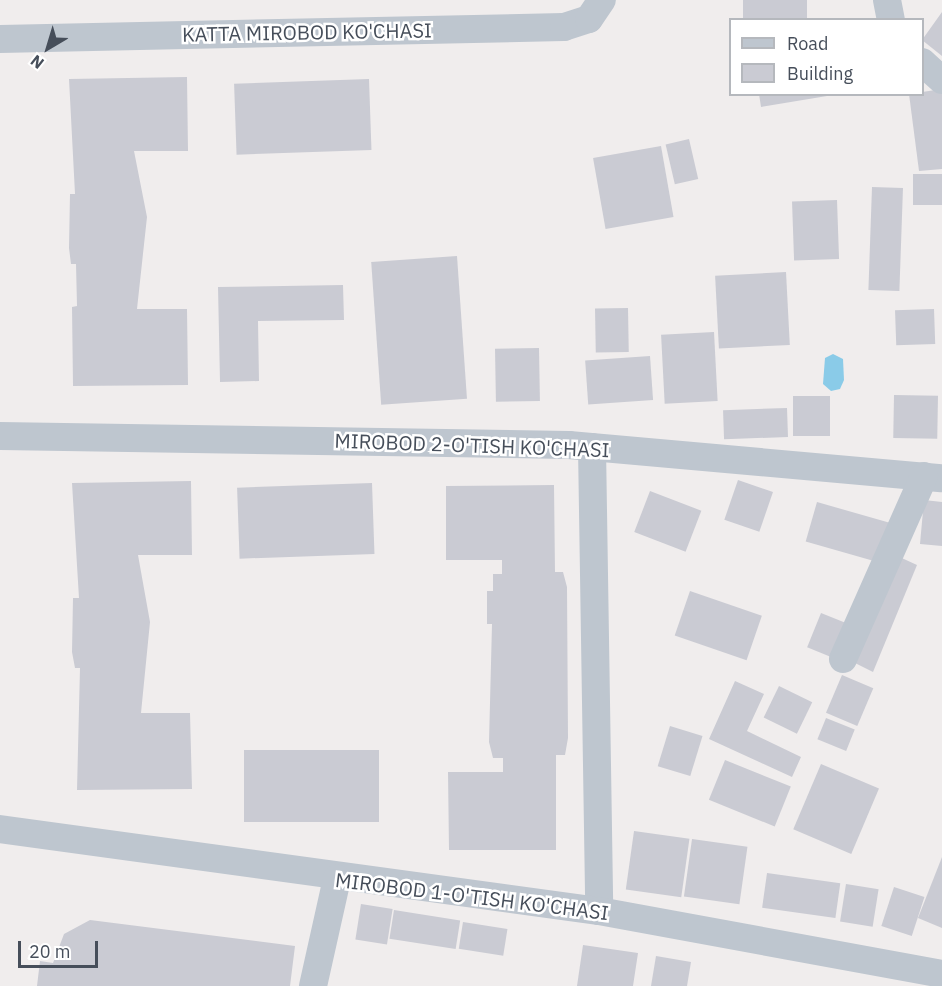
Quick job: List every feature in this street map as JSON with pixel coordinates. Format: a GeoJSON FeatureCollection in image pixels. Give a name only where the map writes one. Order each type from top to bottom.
{"type":"FeatureCollection","features":[{"type":"Feature","properties":{"kind":"street","name":"KATTA MIROBOD KO'CHASI"},"geometry":{"type":"LineString","coordinates":[[0,39],[564,27],[589,19],[602,0]]}},
{"type":"Feature","properties":{"kind":"street"},"geometry":{"type":"LineString","coordinates":[[887,0],[891,18]]}},
{"type":"Feature","properties":{"kind":"street"},"geometry":{"type":"LineString","coordinates":[[924,64],[942,80]]}},
{"type":"Feature","properties":{"kind":"street","name":"MIROBOD 2-O'TISH KO'CHASI"},"geometry":{"type":"LineString","coordinates":[[0,436],[592,447],[933,477]]}},
{"type":"Feature","properties":{"kind":"street"},"geometry":{"type":"LineString","coordinates":[[592,447],[598,911]]}},
{"type":"Feature","properties":{"kind":"street"},"geometry":{"type":"LineString","coordinates":[[843,659],[933,477]]}},
{"type":"Feature","properties":{"kind":"street","name":"MIROBOD 1-O'TISH KO'CHASI"},"geometry":{"type":"LineString","coordinates":[[0,830],[337,879],[598,911],[942,974]]}},
{"type":"Feature","properties":{"kind":"street"},"geometry":{"type":"LineString","coordinates":[[313,986],[337,879]]}},
{"type":"Feature","properties":{"kind":"water"},"geometry":{"type":"Polygon","coordinates":[[[833,354],[843,359],[844,380],[840,389],[831,391],[823,384],[825,358],[833,354]]]}},
{"type":"Feature","properties":{"kind":"building"},"geometry":{"type":"Polygon","coordinates":[[[743,0],[807,0],[807,18],[743,18],[743,0]]]}},
{"type":"Feature","properties":{"kind":"building"},"geometry":{"type":"Polygon","coordinates":[[[942,12],[942,56],[924,42],[924,37],[942,12]]]}},
{"type":"Feature","properties":{"kind":"building"},"geometry":{"type":"Polygon","coordinates":[[[187,77],[188,151],[134,151],[147,217],[137,309],[187,309],[188,385],[73,386],[72,307],[77,306],[76,264],[71,264],[69,248],[70,194],[75,194],[69,79],[187,77]]]}},
{"type":"Feature","properties":{"kind":"building"},"geometry":{"type":"Polygon","coordinates":[[[369,79],[371,150],[237,155],[234,84],[369,79]]]}},
{"type":"Feature","properties":{"kind":"building"},"geometry":{"type":"Polygon","coordinates":[[[942,89],[942,169],[919,171],[909,96],[924,96],[924,92],[942,89]]]}},
{"type":"Feature","properties":{"kind":"building"},"geometry":{"type":"Polygon","coordinates":[[[759,96],[827,96],[761,107],[759,96]]]}},
{"type":"Feature","properties":{"kind":"building"},"geometry":{"type":"Polygon","coordinates":[[[689,139],[698,179],[675,184],[666,144],[689,139]]]}},
{"type":"Feature","properties":{"kind":"building"},"geometry":{"type":"Polygon","coordinates":[[[661,146],[674,217],[606,229],[593,158],[661,146]]]}},
{"type":"Feature","properties":{"kind":"building"},"geometry":{"type":"Polygon","coordinates":[[[913,174],[942,174],[942,205],[913,205],[913,174]]]}},
{"type":"Feature","properties":{"kind":"building"},"geometry":{"type":"Polygon","coordinates":[[[872,187],[903,188],[899,291],[868,290],[872,187]]]}},
{"type":"Feature","properties":{"kind":"building"},"geometry":{"type":"Polygon","coordinates":[[[837,200],[839,259],[794,261],[792,202],[837,200]]]}},
{"type":"Feature","properties":{"kind":"building"},"geometry":{"type":"Polygon","coordinates":[[[457,256],[467,399],[381,405],[371,262],[457,256]]]}},
{"type":"Feature","properties":{"kind":"building"},"geometry":{"type":"Polygon","coordinates":[[[786,272],[790,345],[719,349],[715,276],[786,272]]]}},
{"type":"Feature","properties":{"kind":"building"},"geometry":{"type":"Polygon","coordinates":[[[343,285],[344,320],[258,321],[259,381],[220,382],[218,287],[343,285]]]}},
{"type":"Feature","properties":{"kind":"building"},"geometry":{"type":"Polygon","coordinates":[[[628,308],[629,352],[596,353],[595,309],[628,308]]]}},
{"type":"Feature","properties":{"kind":"building"},"geometry":{"type":"Polygon","coordinates":[[[934,309],[935,344],[896,345],[895,310],[934,309]]]}},
{"type":"Feature","properties":{"kind":"building"},"geometry":{"type":"Polygon","coordinates":[[[714,332],[718,401],[665,404],[661,335],[714,332]]]}},
{"type":"Feature","properties":{"kind":"building"},"geometry":{"type":"Polygon","coordinates":[[[539,348],[540,401],[496,402],[495,349],[539,348]]]}},
{"type":"Feature","properties":{"kind":"building"},"geometry":{"type":"Polygon","coordinates":[[[650,356],[653,400],[588,404],[585,361],[650,356]]]}},
{"type":"Feature","properties":{"kind":"building"},"geometry":{"type":"Polygon","coordinates":[[[894,395],[938,396],[937,439],[893,438],[894,395]]]}},
{"type":"Feature","properties":{"kind":"building"},"geometry":{"type":"Polygon","coordinates":[[[793,396],[830,396],[830,436],[793,436],[793,396]]]}},
{"type":"Feature","properties":{"kind":"building"},"geometry":{"type":"Polygon","coordinates":[[[787,408],[788,437],[724,439],[723,410],[787,408]]]}},
{"type":"Feature","properties":{"kind":"building"},"geometry":{"type":"Polygon","coordinates":[[[738,480],[773,492],[759,532],[724,520],[738,480]]]}},
{"type":"Feature","properties":{"kind":"building"},"geometry":{"type":"Polygon","coordinates":[[[191,481],[192,555],[138,555],[150,622],[141,713],[190,713],[192,789],[77,790],[80,668],[75,668],[72,652],[73,598],[79,598],[72,483],[191,481]]]}},
{"type":"Feature","properties":{"kind":"building"},"geometry":{"type":"Polygon","coordinates":[[[372,483],[374,554],[240,559],[237,488],[372,483]]]}},
{"type":"Feature","properties":{"kind":"building"},"geometry":{"type":"Polygon","coordinates":[[[554,485],[555,572],[563,572],[567,587],[568,738],[565,755],[556,755],[556,850],[449,850],[448,772],[503,772],[503,758],[493,758],[489,742],[492,624],[487,624],[487,591],[493,591],[493,574],[502,574],[502,560],[446,560],[446,486],[554,485]]]}},
{"type":"Feature","properties":{"kind":"building"},"geometry":{"type":"Polygon","coordinates":[[[650,491],[701,511],[686,552],[634,532],[650,491]]]}},
{"type":"Feature","properties":{"kind":"building"},"geometry":{"type":"Polygon","coordinates":[[[924,500],[942,502],[942,546],[920,544],[924,500]]]}},
{"type":"Feature","properties":{"kind":"building"},"geometry":{"type":"Polygon","coordinates":[[[817,502],[895,524],[884,564],[806,541],[817,502]]]}},
{"type":"Feature","properties":{"kind":"building"},"geometry":{"type":"Polygon","coordinates":[[[893,554],[917,565],[873,672],[845,658],[893,554]]]}},
{"type":"Feature","properties":{"kind":"building"},"geometry":{"type":"Polygon","coordinates":[[[690,591],[762,616],[747,660],[675,635],[690,591]]]}},
{"type":"Feature","properties":{"kind":"building"},"geometry":{"type":"Polygon","coordinates":[[[821,613],[853,626],[840,660],[807,647],[821,613]]]}},
{"type":"Feature","properties":{"kind":"building"},"geometry":{"type":"Polygon","coordinates":[[[842,675],[873,688],[857,726],[826,713],[842,675]]]}},
{"type":"Feature","properties":{"kind":"building"},"geometry":{"type":"Polygon","coordinates":[[[735,681],[764,694],[747,731],[801,757],[792,777],[709,739],[735,681]]]}},
{"type":"Feature","properties":{"kind":"building"},"geometry":{"type":"Polygon","coordinates":[[[779,686],[812,702],[797,734],[764,717],[779,686]]]}},
{"type":"Feature","properties":{"kind":"building"},"geometry":{"type":"Polygon","coordinates":[[[826,718],[855,730],[846,751],[817,739],[826,718]]]}},
{"type":"Feature","properties":{"kind":"building"},"geometry":{"type":"Polygon","coordinates":[[[670,726],[703,736],[690,776],[658,766],[670,726]]]}},
{"type":"Feature","properties":{"kind":"building"},"geometry":{"type":"Polygon","coordinates":[[[244,750],[379,750],[379,822],[244,822],[244,750]]]}},
{"type":"Feature","properties":{"kind":"building"},"geometry":{"type":"Polygon","coordinates":[[[725,760],[791,787],[775,826],[709,800],[725,760]]]}},
{"type":"Feature","properties":{"kind":"building"},"geometry":{"type":"Polygon","coordinates":[[[821,764],[879,789],[851,854],[793,829],[821,764]]]}},
{"type":"Feature","properties":{"kind":"building"},"geometry":{"type":"Polygon","coordinates":[[[634,831],[689,839],[681,897],[626,889],[634,831]]]}},
{"type":"Feature","properties":{"kind":"building"},"geometry":{"type":"Polygon","coordinates":[[[692,839],[747,847],[739,904],[684,896],[692,839]]]}},
{"type":"Feature","properties":{"kind":"building"},"geometry":{"type":"Polygon","coordinates":[[[942,857],[942,928],[918,918],[942,857]]]}},
{"type":"Feature","properties":{"kind":"building"},"geometry":{"type":"Polygon","coordinates":[[[767,873],[840,883],[835,918],[762,908],[767,873]]]}},
{"type":"Feature","properties":{"kind":"building"},"geometry":{"type":"Polygon","coordinates":[[[846,884],[879,889],[873,927],[840,922],[846,884]]]}},
{"type":"Feature","properties":{"kind":"building"},"geometry":{"type":"Polygon","coordinates":[[[894,887],[924,897],[912,936],[881,926],[894,887]]]}},
{"type":"Feature","properties":{"kind":"building"},"geometry":{"type":"Polygon","coordinates":[[[361,904],[393,909],[387,945],[355,940],[361,904]]]}},
{"type":"Feature","properties":{"kind":"building"},"geometry":{"type":"Polygon","coordinates":[[[394,910],[460,920],[456,949],[389,939],[394,910]]]}},
{"type":"Feature","properties":{"kind":"building"},"geometry":{"type":"Polygon","coordinates":[[[90,920],[295,946],[290,986],[37,986],[40,961],[53,963],[64,934],[90,920]]]}},
{"type":"Feature","properties":{"kind":"building"},"geometry":{"type":"Polygon","coordinates":[[[463,922],[507,929],[503,956],[459,949],[463,922]]]}},
{"type":"Feature","properties":{"kind":"building"},"geometry":{"type":"Polygon","coordinates":[[[583,945],[638,953],[633,986],[577,986],[583,945]]]}},
{"type":"Feature","properties":{"kind":"building"},"geometry":{"type":"Polygon","coordinates":[[[656,956],[691,962],[687,986],[651,986],[656,956]]]}}]}
